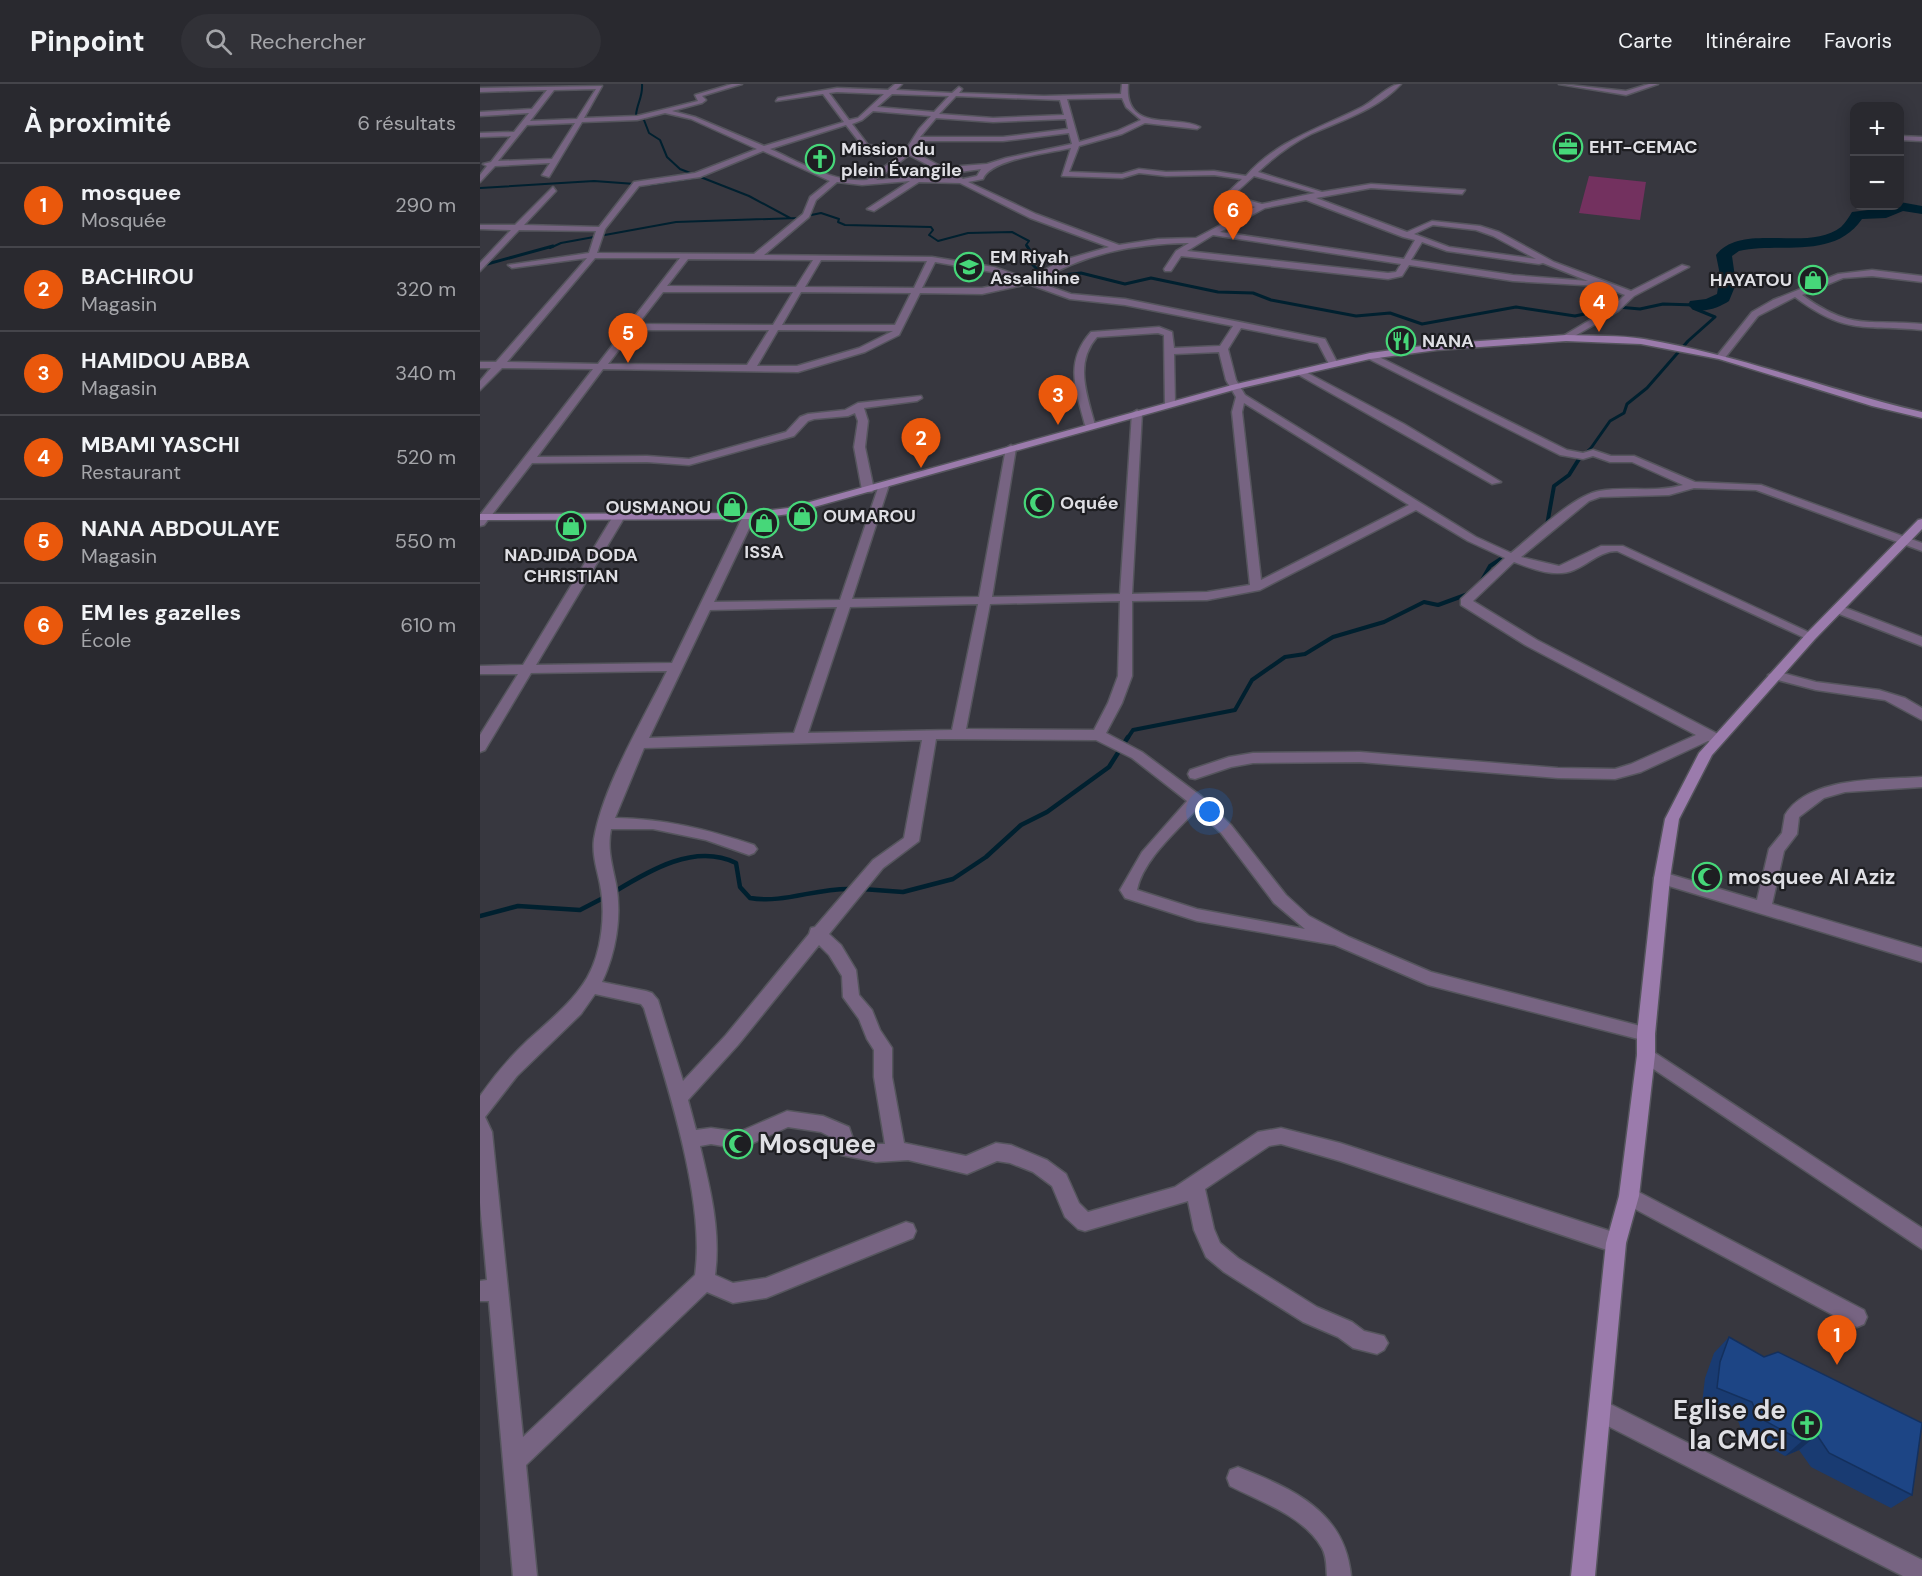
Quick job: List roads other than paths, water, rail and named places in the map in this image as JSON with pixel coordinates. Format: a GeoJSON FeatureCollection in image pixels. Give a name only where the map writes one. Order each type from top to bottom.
{"type":"FeatureCollection","features":[{"type":"Feature","properties":{"kind":"street"},"geometry":{"type":"LineString","coordinates":[[525,123],[639,118],[700,102],[703,100],[697,96],[739,84]]}},
{"type":"Feature","properties":{"kind":"street"},"geometry":{"type":"LineString","coordinates":[[480,387],[593,255],[598,235],[639,183],[694,176],[765,148],[860,119],[899,84]]}},
{"type":"Feature","properties":{"kind":"street"},"geometry":{"type":"LineString","coordinates":[[870,181],[908,151],[935,115],[966,84]]}},
{"type":"Feature","properties":{"kind":"street"},"geometry":{"type":"LineString","coordinates":[[1125,84],[1124,96],[1128,106],[1145,120]]}},
{"type":"Feature","properties":{"kind":"street"},"geometry":{"type":"LineString","coordinates":[[1384,84],[1398,85]]}},
{"type":"Feature","properties":{"kind":"street"},"geometry":{"type":"LineString","coordinates":[[1562,84],[1626,93],[1655,84]]}},
{"type":"Feature","properties":{"kind":"street"},"geometry":{"type":"LineString","coordinates":[[1262,206],[1227,197],[1275,153],[1297,139],[1367,105],[1398,85]]}},
{"type":"Feature","properties":{"kind":"street"},"geometry":{"type":"LineString","coordinates":[[480,90],[503,86],[600,87],[546,175]]}},
{"type":"Feature","properties":{"kind":"street"},"geometry":{"type":"LineString","coordinates":[[480,180],[553,87]]}},
{"type":"Feature","properties":{"kind":"street"},"geometry":{"type":"LineString","coordinates":[[778,100],[825,92],[891,91],[1063,98],[1124,96]]}},
{"type":"Feature","properties":{"kind":"street"},"geometry":{"type":"LineString","coordinates":[[825,92],[849,122],[860,142],[866,147],[908,151],[1052,225],[1118,247]]}},
{"type":"Feature","properties":{"kind":"street"},"geometry":{"type":"LineString","coordinates":[[1063,98],[1076,145],[1065,174],[1122,176],[1138,171],[1166,174],[1214,173],[1249,176],[1323,193]]}},
{"type":"Feature","properties":{"kind":"street"},"geometry":{"type":"LineString","coordinates":[[871,109],[1002,120],[1069,117]]}},
{"type":"Feature","properties":{"kind":"street"},"geometry":{"type":"LineString","coordinates":[[480,114],[534,111]]}},
{"type":"Feature","properties":{"kind":"street"},"geometry":{"type":"LineString","coordinates":[[668,112],[693,118],[835,180],[963,181],[980,177],[986,166]]}},
{"type":"Feature","properties":{"kind":"street"},"geometry":{"type":"LineString","coordinates":[[871,209],[915,179],[950,173],[961,168],[986,166],[1003,159],[1076,145],[1145,120],[1197,127]]}},
{"type":"Feature","properties":{"kind":"street"},"geometry":{"type":"LineString","coordinates":[[915,139],[948,141],[1003,139],[1073,131]]}},
{"type":"Feature","properties":{"kind":"street"},"geometry":{"type":"LineString","coordinates":[[480,135],[517,134]]}},
{"type":"Feature","properties":{"kind":"street"},"geometry":{"type":"LineString","coordinates":[[1904,138],[1922,139]]}},
{"type":"Feature","properties":{"kind":"street"},"geometry":{"type":"LineString","coordinates":[[480,165],[556,161]]}},
{"type":"Feature","properties":{"kind":"street"},"geometry":{"type":"LineString","coordinates":[[756,257],[805,216],[813,199],[835,180]]}},
{"type":"Feature","properties":{"kind":"street"},"geometry":{"type":"LineString","coordinates":[[1168,269],[1179,253],[1198,240],[1262,206],[1323,193],[1389,185],[1462,192]]}},
{"type":"Feature","properties":{"kind":"street"},"geometry":{"type":"LineString","coordinates":[[482,265],[553,189]]}},
{"type":"Feature","properties":{"kind":"street"},"geometry":{"type":"LineString","coordinates":[[1305,196],[1419,240],[1469,254],[1551,264]]}},
{"type":"Feature","properties":{"kind":"street"},"geometry":{"type":"LineString","coordinates":[[1406,235],[1432,223],[1477,228],[1496,234],[1551,264],[1598,284],[1631,294]]}},
{"type":"Feature","properties":{"kind":"street"},"geometry":{"type":"LineString","coordinates":[[480,227],[517,227],[598,235]]}},
{"type":"Feature","properties":{"kind":"street"},"geometry":{"type":"LineString","coordinates":[[1212,233],[1513,278],[1598,284]]}},
{"type":"Feature","properties":{"kind":"street"},"geometry":{"type":"LineString","coordinates":[[662,289],[982,291],[1040,276],[1085,255],[1118,247],[1175,239],[1198,240]]}},
{"type":"Feature","properties":{"kind":"street"},"geometry":{"type":"LineString","coordinates":[[1179,253],[1388,276],[1399,274],[1419,240]]}},
{"type":"Feature","properties":{"kind":"street"},"geometry":{"type":"LineString","coordinates":[[512,265],[593,255],[933,259],[1040,276],[1070,296],[1125,302],[1322,341],[1333,364]]}},
{"type":"Feature","properties":{"kind":"street"},"geometry":{"type":"LineString","coordinates":[[482,519],[530,460],[685,257]]}},
{"type":"Feature","properties":{"kind":"street"},"geometry":{"type":"LineString","coordinates":[[750,369],[819,257]]}},
{"type":"Feature","properties":{"kind":"street"},"geometry":{"type":"LineString","coordinates":[[480,365],[791,369],[826,362],[887,340],[900,327],[915,290],[933,259]]}},
{"type":"Feature","properties":{"kind":"street"},"geometry":{"type":"LineString","coordinates":[[1566,338],[1618,307],[1631,294],[1685,267]]}},
{"type":"Feature","properties":{"kind":"street"},"geometry":{"type":"LineString","coordinates":[[1722,357],[1755,314],[1796,294],[1853,273],[1922,279]]}},
{"type":"Feature","properties":{"kind":"street"},"geometry":{"type":"LineString","coordinates":[[1796,294],[1821,313],[1860,326],[1922,327]]}},
{"type":"Feature","properties":{"kind":"street"},"geometry":{"type":"LineString","coordinates":[[1223,349],[1238,325]]}},
{"type":"Feature","properties":{"kind":"street"},"geometry":{"type":"LineString","coordinates":[[632,327],[900,327]]}},
{"type":"Feature","properties":{"kind":"street"},"geometry":{"type":"LineString","coordinates":[[1090,425],[1077,377],[1078,364],[1090,337],[1100,333],[1160,330],[1169,334],[1170,404]]}},
{"type":"Feature","properties":{"kind":"street"},"geometry":{"type":"LineString","coordinates":[[482,519],[749,516],[789,511],[1170,404],[1238,392],[1300,372],[1370,356],[1437,347],[1566,338],[1641,341],[1722,357],[1876,404],[1922,415]]}},
{"type":"Feature","properties":{"kind":"street"},"geometry":{"type":"LineString","coordinates":[[1169,351],[1223,349]]}},
{"type":"Feature","properties":{"kind":"street"},"geometry":{"type":"LineString","coordinates":[[1223,349],[1238,392],[1237,412],[1256,587]]}},
{"type":"Feature","properties":{"kind":"street"},"geometry":{"type":"LineString","coordinates":[[1370,356],[1564,453],[1583,456],[1593,453],[1610,459],[1634,459],[1693,485]]}},
{"type":"Feature","properties":{"kind":"street"},"geometry":{"type":"LineString","coordinates":[[1300,372],[1400,426],[1496,482]]}},
{"type":"Feature","properties":{"kind":"street"},"geometry":{"type":"LineString","coordinates":[[1238,392],[1417,505],[1507,556],[1562,569],[1603,549],[1619,548],[1811,636]]}},
{"type":"Feature","properties":{"kind":"street"},"geometry":{"type":"LineString","coordinates":[[530,460],[647,459],[689,462],[790,434],[804,419],[812,416],[848,413],[858,406],[917,398]]}},
{"type":"Feature","properties":{"kind":"street"},"geometry":{"type":"LineString","coordinates":[[858,406],[863,421],[857,432],[858,449],[868,490]]}},
{"type":"Feature","properties":{"kind":"street"},"geometry":{"type":"LineString","coordinates":[[1102,737],[1125,676],[1125,599],[1137,413]]}},
{"type":"Feature","properties":{"kind":"street"},"geometry":{"type":"LineString","coordinates":[[958,734],[985,600],[1011,448]]}},
{"type":"Feature","properties":{"kind":"street"},"geometry":{"type":"LineString","coordinates":[[800,737],[843,602],[884,485]]}},
{"type":"Feature","properties":{"kind":"street"},"geometry":{"type":"LineString","coordinates":[[1713,737],[1532,643],[1466,602],[1507,556],[1585,499],[1599,494],[1669,492],[1693,485],[1757,488],[1914,543]]}},
{"type":"Feature","properties":{"kind":"street"},"geometry":{"type":"LineString","coordinates":[[705,606],[1207,596],[1256,587],[1417,505]]}},
{"type":"Feature","properties":{"kind":"street"},"geometry":{"type":"LineString","coordinates":[[480,1111],[499,1083],[534,1046],[573,1013],[590,986],[611,926],[609,893],[601,854],[601,842],[607,823],[622,779],[749,516]]}},
{"type":"Feature","properties":{"kind":"street"},"geometry":{"type":"LineString","coordinates":[[480,747],[618,518]]}},
{"type":"Feature","properties":{"kind":"street"},"geometry":{"type":"LineString","coordinates":[[1583,1576],[1616,1242],[1629,1196],[1646,1055],[1646,1034],[1662,878],[1672,819],[1713,737],[1811,636],[1914,543],[1922,522]]}},
{"type":"Feature","properties":{"kind":"street"},"geometry":{"type":"LineString","coordinates":[[1839,609],[1922,642]]}},
{"type":"Feature","properties":{"kind":"street"},"geometry":{"type":"LineString","coordinates":[[480,670],[677,667]]}},
{"type":"Feature","properties":{"kind":"street"},"geometry":{"type":"LineString","coordinates":[[1775,675],[1828,688],[1890,695],[1907,703],[1922,715]]}},
{"type":"Feature","properties":{"kind":"street"},"geometry":{"type":"LineString","coordinates":[[680,1096],[732,1040],[856,888],[878,864],[911,841],[930,734]]}},
{"type":"Feature","properties":{"kind":"street"},"geometry":{"type":"LineString","coordinates":[[639,743],[930,734],[1102,737],[1158,768],[1190,795],[1226,829],[1280,899],[1303,920],[1343,942],[1428,978],[1646,1034]]}},
{"type":"Feature","properties":{"kind":"street"},"geometry":{"type":"LineString","coordinates":[[1158,768],[1195,774],[1229,762],[1252,758],[1360,757],[1558,773],[1615,774],[1636,768],[1713,737]]}},
{"type":"Feature","properties":{"kind":"street"},"geometry":{"type":"LineString","coordinates":[[1195,774],[1190,795],[1135,873],[1128,890],[1131,894],[1197,915],[1343,942]]}},
{"type":"Feature","properties":{"kind":"street"},"geometry":{"type":"LineString","coordinates":[[1763,908],[1777,849],[1789,834],[1792,815],[1819,794],[1845,788],[1922,782]]}},
{"type":"Feature","properties":{"kind":"street"},"geometry":{"type":"LineString","coordinates":[[607,823],[653,824],[707,835],[749,849]]}},
{"type":"Feature","properties":{"kind":"street"},"geometry":{"type":"LineString","coordinates":[[1662,878],[1922,955]]}},
{"type":"Feature","properties":{"kind":"street"},"geometry":{"type":"LineString","coordinates":[[817,933],[834,950],[850,975],[851,997],[866,1014],[873,1034],[883,1048],[883,1077],[896,1152]]}},
{"type":"Feature","properties":{"kind":"street"},"geometry":{"type":"LineString","coordinates":[[514,1461],[704,1280],[708,1259],[703,1206],[680,1096],[652,1005],[646,998],[590,986]]}},
{"type":"Feature","properties":{"kind":"street"},"geometry":{"type":"LineString","coordinates":[[1646,1055],[1922,1239]]}},
{"type":"Feature","properties":{"kind":"street"},"geometry":{"type":"LineString","coordinates":[[689,1140],[711,1136],[740,1141],[787,1119],[823,1124],[842,1133],[848,1149],[854,1148],[876,1153],[908,1151],[967,1165],[996,1152],[1011,1154],[1040,1166],[1059,1180],[1072,1210],[1085,1222],[1180,1195],[1196,1187],[1251,1146],[1265,1138],[1281,1136],[1340,1152],[1616,1242]]}},
{"type":"Feature","properties":{"kind":"street"},"geometry":{"type":"LineString","coordinates":[[480,1124],[483,1132],[488,1290],[514,1461],[525,1576]]}},
{"type":"Feature","properties":{"kind":"street"},"geometry":{"type":"LineString","coordinates":[[1196,1187],[1204,1230],[1213,1250],[1310,1315],[1345,1329],[1360,1341],[1377,1343]]}},
{"type":"Feature","properties":{"kind":"street"},"geometry":{"type":"LineString","coordinates":[[1629,1196],[1857,1317]]}},
{"type":"Feature","properties":{"kind":"street"},"geometry":{"type":"LineString","coordinates":[[704,1280],[733,1293],[766,1288],[906,1231]]}},
{"type":"Feature","properties":{"kind":"street"},"geometry":{"type":"LineString","coordinates":[[1600,1410],[1922,1573]]}},
{"type":"Feature","properties":{"kind":"street"},"geometry":{"type":"LineString","coordinates":[[1238,1478],[1309,1515],[1328,1532],[1340,1564],[1339,1576]]}},
{"type":"Feature","properties":{"kind":"waterway"},"geometry":{"type":"LineString","coordinates":[[642,84],[636,115],[644,120],[649,133],[660,140],[667,157],[680,169],[749,196],[790,218]]}},
{"type":"Feature","properties":{"kind":"waterway"},"geometry":{"type":"LineString","coordinates":[[480,188],[594,181],[649,185],[695,178]]}},
{"type":"Feature","properties":{"kind":"waterway"},"geometry":{"type":"LineString","coordinates":[[1696,305],[1708,304],[1723,297],[1728,284],[1724,255],[1734,247],[1749,244],[1812,242],[1831,238],[1847,230],[1857,215],[1886,214],[1901,206],[1922,210]]}},
{"type":"Feature","properties":{"kind":"waterway"},"geometry":{"type":"LineString","coordinates":[[550,248],[561,243],[676,222],[797,218],[821,213],[839,219],[838,222],[845,225],[931,227],[933,230],[929,235],[938,241],[968,233],[1012,232],[1029,241],[1026,245],[1028,248]]}},
{"type":"Feature","properties":{"kind":"waterway"},"geometry":{"type":"LineString","coordinates":[[480,266],[553,246]]}},
{"type":"Feature","properties":{"kind":"waterway"},"geometry":{"type":"LineString","coordinates":[[1027,246],[1031,252],[1025,257],[1041,273],[1054,276],[1081,273],[1125,284],[1151,278],[1218,292],[1253,293],[1271,300],[1356,316],[1390,313],[1422,324],[1516,307],[1575,316],[1618,307],[1640,309],[1663,304],[1696,305],[1693,308],[1715,317],[1688,341],[1647,388],[1627,404],[1624,413],[1610,421],[1591,448],[1579,459]]}},
{"type":"Feature","properties":{"kind":"waterway"},"geometry":{"type":"LineString","coordinates":[[1547,525],[1554,486],[1569,475],[1579,459]]}},
{"type":"Feature","properties":{"kind":"waterway"},"geometry":{"type":"LineString","coordinates":[[1481,582],[1490,566],[1507,555]]}},
{"type":"Feature","properties":{"kind":"waterway"},"geometry":{"type":"LineString","coordinates":[[1127,739],[1133,730],[1235,710],[1252,680],[1285,657],[1305,654],[1333,637],[1384,622],[1424,602],[1438,605],[1468,594]]}},
{"type":"Feature","properties":{"kind":"waterway"},"geometry":{"type":"LineString","coordinates":[[862,889],[903,892],[953,879],[986,857],[1021,825],[1047,812],[1109,767],[1128,737]]}},
{"type":"Feature","properties":{"kind":"waterway"},"geometry":{"type":"LineString","coordinates":[[614,892],[642,875],[673,862],[705,856],[736,863],[740,887],[750,898],[776,899],[827,890],[853,889]]}},
{"type":"Feature","properties":{"kind":"waterway"},"geometry":{"type":"LineString","coordinates":[[480,916],[518,906],[580,910],[607,896]]}},
{"type":"Feature","properties":{"kind":"place","name":"EHT-CEMAC"},"geometry":{"type":"Point","coordinates":[1568,147]}},
{"type":"Feature","properties":{"kind":"place","name":"Mission du plein Évangile"},"geometry":{"type":"Point","coordinates":[820,159]}},
{"type":"Feature","properties":{"kind":"place","name":"EM les gazelles"},"geometry":{"type":"Point","coordinates":[1233,240]}},
{"type":"Feature","properties":{"kind":"place","name":"EM Riyah Assalihine"},"geometry":{"type":"Point","coordinates":[969,267]}},
{"type":"Feature","properties":{"kind":"place","name":"HAYATOU"},"geometry":{"type":"Point","coordinates":[1813,280]}},
{"type":"Feature","properties":{"kind":"place","name":"MBAMI YASCHI"},"geometry":{"type":"Point","coordinates":[1599,332]}},
{"type":"Feature","properties":{"kind":"place","name":"NANA"},"geometry":{"type":"Point","coordinates":[1401,341]}},
{"type":"Feature","properties":{"kind":"place","name":"NANA ABDOULAYE"},"geometry":{"type":"Point","coordinates":[628,363]}},
{"type":"Feature","properties":{"kind":"place","name":"HAMIDOU ABBA"},"geometry":{"type":"Point","coordinates":[1058,425]}},
{"type":"Feature","properties":{"kind":"place","name":"BACHIROU"},"geometry":{"type":"Point","coordinates":[921,468]}},
{"type":"Feature","properties":{"kind":"place","name":"Oquée"},"geometry":{"type":"Point","coordinates":[1039,503]}},
{"type":"Feature","properties":{"kind":"place","name":"OUSMANOU"},"geometry":{"type":"Point","coordinates":[732,507]}},
{"type":"Feature","properties":{"kind":"place","name":"OUMAROU"},"geometry":{"type":"Point","coordinates":[802,516]}},
{"type":"Feature","properties":{"kind":"place","name":"ISSA"},"geometry":{"type":"Point","coordinates":[764,523]}},
{"type":"Feature","properties":{"kind":"place","name":"NADJIDA DODA CHRISTIAN"},"geometry":{"type":"Point","coordinates":[571,526]}},
{"type":"Feature","properties":{"kind":"place","name":"mosquee Al Aziz"},"geometry":{"type":"Point","coordinates":[1707,877]}},
{"type":"Feature","properties":{"kind":"place","name":"Mosquee"},"geometry":{"type":"Point","coordinates":[738,1144]}},
{"type":"Feature","properties":{"kind":"place","name":"mosquee"},"geometry":{"type":"Point","coordinates":[1837,1365]}},
{"type":"Feature","properties":{"kind":"place","name":"Eglise de la CMCI"},"geometry":{"type":"Point","coordinates":[1807,1425]}}]}
